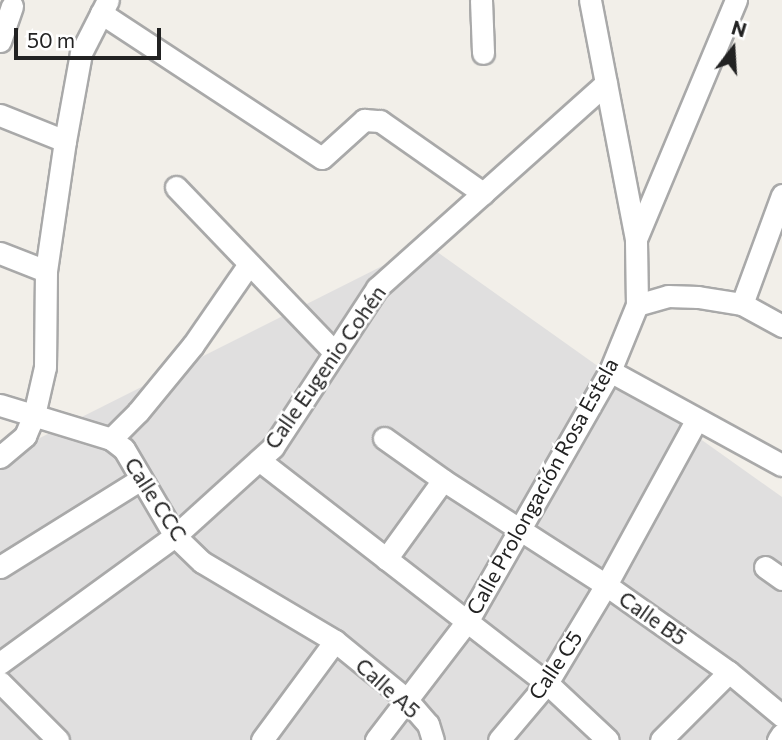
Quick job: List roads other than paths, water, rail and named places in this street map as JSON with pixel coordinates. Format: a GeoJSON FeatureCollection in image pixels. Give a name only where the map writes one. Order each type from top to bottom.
{"type":"FeatureCollection","features":[{"type":"Feature","properties":{"kind":"street"},"geometry":{"type":"LineString","coordinates":[[481,0],[483,52]]}},
{"type":"Feature","properties":{"kind":"street","name":"Calle Prolongación Rosa Estela"},"geometry":{"type":"LineString","coordinates":[[376,740],[468,620],[610,371],[637,305],[636,239],[590,0]]}},
{"type":"Feature","properties":{"kind":"street"},"geometry":{"type":"LineString","coordinates":[[636,239],[736,0]]}},
{"type":"Feature","properties":{"kind":"street"},"geometry":{"type":"LineString","coordinates":[[0,41],[12,6]]}},
{"type":"Feature","properties":{"kind":"street"},"geometry":{"type":"LineString","coordinates":[[0,457],[25,436],[34,415],[45,367],[46,271],[65,141],[81,52],[104,7],[322,158],[364,120],[380,121],[483,193]]}},
{"type":"Feature","properties":{"kind":"street","name":"Calle Eugenio Cohén"},"geometry":{"type":"LineString","coordinates":[[0,663],[175,536],[273,447],[301,409],[334,352],[377,288],[606,83]]}},
{"type":"Feature","properties":{"kind":"street"},"geometry":{"type":"LineString","coordinates":[[0,115],[65,141]]}},
{"type":"Feature","properties":{"kind":"street"},"geometry":{"type":"LineString","coordinates":[[176,187],[334,352]]}},
{"type":"Feature","properties":{"kind":"street"},"geometry":{"type":"LineString","coordinates":[[741,304],[782,195]]}},
{"type":"Feature","properties":{"kind":"street"},"geometry":{"type":"LineString","coordinates":[[0,253],[46,271]]}},
{"type":"Feature","properties":{"kind":"street"},"geometry":{"type":"LineString","coordinates":[[111,439],[138,412],[193,345],[249,264]]}},
{"type":"Feature","properties":{"kind":"street"},"geometry":{"type":"LineString","coordinates":[[637,305],[668,296],[741,304],[782,326]]}},
{"type":"Feature","properties":{"kind":"street"},"geometry":{"type":"LineString","coordinates":[[610,371],[782,465]]}},
{"type":"Feature","properties":{"kind":"street","name":"Calle CCC"},"geometry":{"type":"LineString","coordinates":[[0,405],[111,439],[124,449],[175,536],[202,562],[335,641]]}},
{"type":"Feature","properties":{"kind":"street","name":"Calle C5"},"geometry":{"type":"LineString","coordinates":[[499,740],[547,683],[606,585],[697,419]]}},
{"type":"Feature","properties":{"kind":"street","name":"Calle B5"},"geometry":{"type":"LineString","coordinates":[[384,438],[443,480],[606,585],[729,672],[782,716]]}},
{"type":"Feature","properties":{"kind":"street"},"geometry":{"type":"LineString","coordinates":[[259,460],[547,683],[608,740]]}},
{"type":"Feature","properties":{"kind":"street"},"geometry":{"type":"LineString","coordinates":[[0,567],[141,479]]}},
{"type":"Feature","properties":{"kind":"street"},"geometry":{"type":"LineString","coordinates":[[386,558],[443,480]]}},
{"type":"Feature","properties":{"kind":"street"},"geometry":{"type":"LineString","coordinates":[[262,740],[335,641]]}},
{"type":"Feature","properties":{"kind":"street","name":"Calle A5"},"geometry":{"type":"LineString","coordinates":[[335,641],[406,699],[428,724],[433,740]]}},
{"type":"Feature","properties":{"kind":"street"},"geometry":{"type":"LineString","coordinates":[[665,738],[729,672]]}},
{"type":"Feature","properties":{"kind":"street"},"geometry":{"type":"LineString","coordinates":[[0,682],[58,740]]}},
{"type":"Feature","properties":{"kind":"street"},"geometry":{"type":"LineString","coordinates":[[778,740],[782,734]]}}]}
